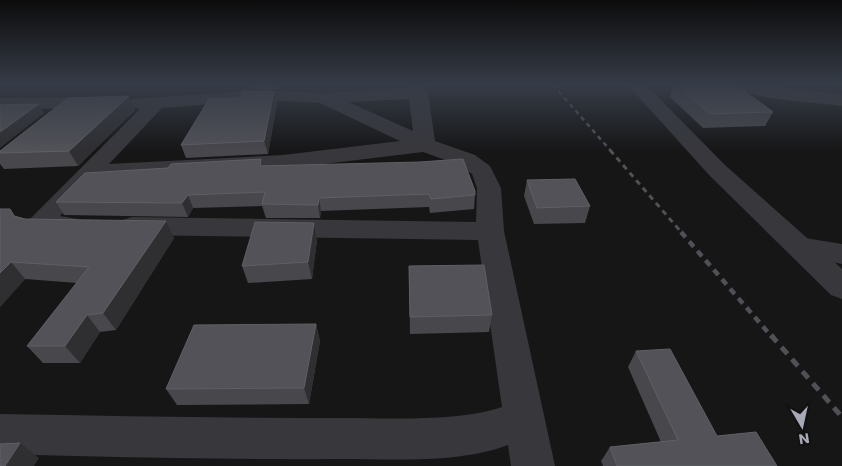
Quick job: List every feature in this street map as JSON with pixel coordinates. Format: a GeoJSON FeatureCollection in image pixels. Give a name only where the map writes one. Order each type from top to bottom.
{"type":"FeatureCollection","features":[{"type":"Feature","properties":{"kind":"street"},"geometry":{"type":"LineString","coordinates":[[50,121],[68,107]]}},
{"type":"Feature","properties":{"kind":"street"},"geometry":{"type":"LineString","coordinates":[[139,107],[89,172],[37,225],[490,231]]}},
{"type":"Feature","properties":{"kind":"street"},"geometry":{"type":"LineString","coordinates":[[342,107],[425,145],[467,160],[482,172],[489,188],[490,231],[533,466]]}},
{"type":"Feature","properties":{"kind":"street"},"geometry":{"type":"LineString","coordinates":[[420,107],[425,145]]}},
{"type":"Feature","properties":{"kind":"street"},"geometry":{"type":"LineString","coordinates":[[657,107],[717,170],[842,287]]}},
{"type":"Feature","properties":{"kind":"street"},"geometry":{"type":"LineString","coordinates":[[89,172],[283,162],[425,145]]}},
{"type":"Feature","properties":{"kind":"street"},"geometry":{"type":"LineString","coordinates":[[799,247],[842,254]]}},
{"type":"Feature","properties":{"kind":"street"},"geometry":{"type":"LineString","coordinates":[[0,434],[251,440],[422,438],[491,431],[524,419]]}},
{"type":"Feature","properties":{"kind":"building"},"geometry":{"type":"Polygon","coordinates":[[[0,107],[35,107],[0,132],[0,107]]]}},
{"type":"Feature","properties":{"kind":"building"},"geometry":{"type":"Polygon","coordinates":[[[57,107],[117,107],[69,151],[0,153],[0,151],[57,107]]]}},
{"type":"Feature","properties":{"kind":"building"},"geometry":{"type":"Polygon","coordinates":[[[204,107],[271,107],[264,141],[181,145],[204,107]]]}},
{"type":"Feature","properties":{"kind":"building"},"geometry":{"type":"Polygon","coordinates":[[[702,107],[766,107],[773,112],[710,114],[702,107]]]}},
{"type":"Feature","properties":{"kind":"building"},"geometry":{"type":"Polygon","coordinates":[[[261,159],[260,166],[420,162],[463,159],[475,195],[431,199],[429,194],[319,198],[318,205],[262,204],[265,192],[188,195],[182,203],[56,202],[85,173],[168,168],[171,164],[261,159]]]}},
{"type":"Feature","properties":{"kind":"building"},"geometry":{"type":"Polygon","coordinates":[[[575,179],[590,206],[537,208],[527,180],[575,179]]]}},
{"type":"Feature","properties":{"kind":"building"},"geometry":{"type":"Polygon","coordinates":[[[0,209],[10,209],[14,216],[25,219],[166,221],[103,313],[87,315],[65,346],[27,346],[89,267],[11,262],[0,273],[0,209]]]}},
{"type":"Feature","properties":{"kind":"building"},"geometry":{"type":"Polygon","coordinates":[[[255,222],[314,223],[308,262],[242,266],[255,222]]]}},
{"type":"Feature","properties":{"kind":"building"},"geometry":{"type":"Polygon","coordinates":[[[484,265],[492,315],[410,317],[409,266],[484,265]]]}},
{"type":"Feature","properties":{"kind":"building"},"geometry":{"type":"Polygon","coordinates":[[[316,324],[304,388],[166,389],[194,325],[316,324]]]}},
{"type":"Feature","properties":{"kind":"building"},"geometry":{"type":"Polygon","coordinates":[[[670,349],[717,436],[756,432],[777,466],[617,466],[610,447],[678,440],[636,351],[670,349]]]}},
{"type":"Feature","properties":{"kind":"building"},"geometry":{"type":"Polygon","coordinates":[[[20,443],[5,466],[0,466],[0,444],[20,443]]]}},
{"type":"Feature","properties":{"kind":"railway"},"geometry":{"type":"LineString","coordinates":[[572,107],[611,151]]}},
{"type":"Feature","properties":{"kind":"railway"},"geometry":{"type":"LineString","coordinates":[[610,150],[682,233]]}},
{"type":"Feature","properties":{"kind":"railway"},"geometry":{"type":"LineString","coordinates":[[681,232],[772,337]]}},
{"type":"Feature","properties":{"kind":"railway"},"geometry":{"type":"LineString","coordinates":[[771,335],[842,417]]}}]}
